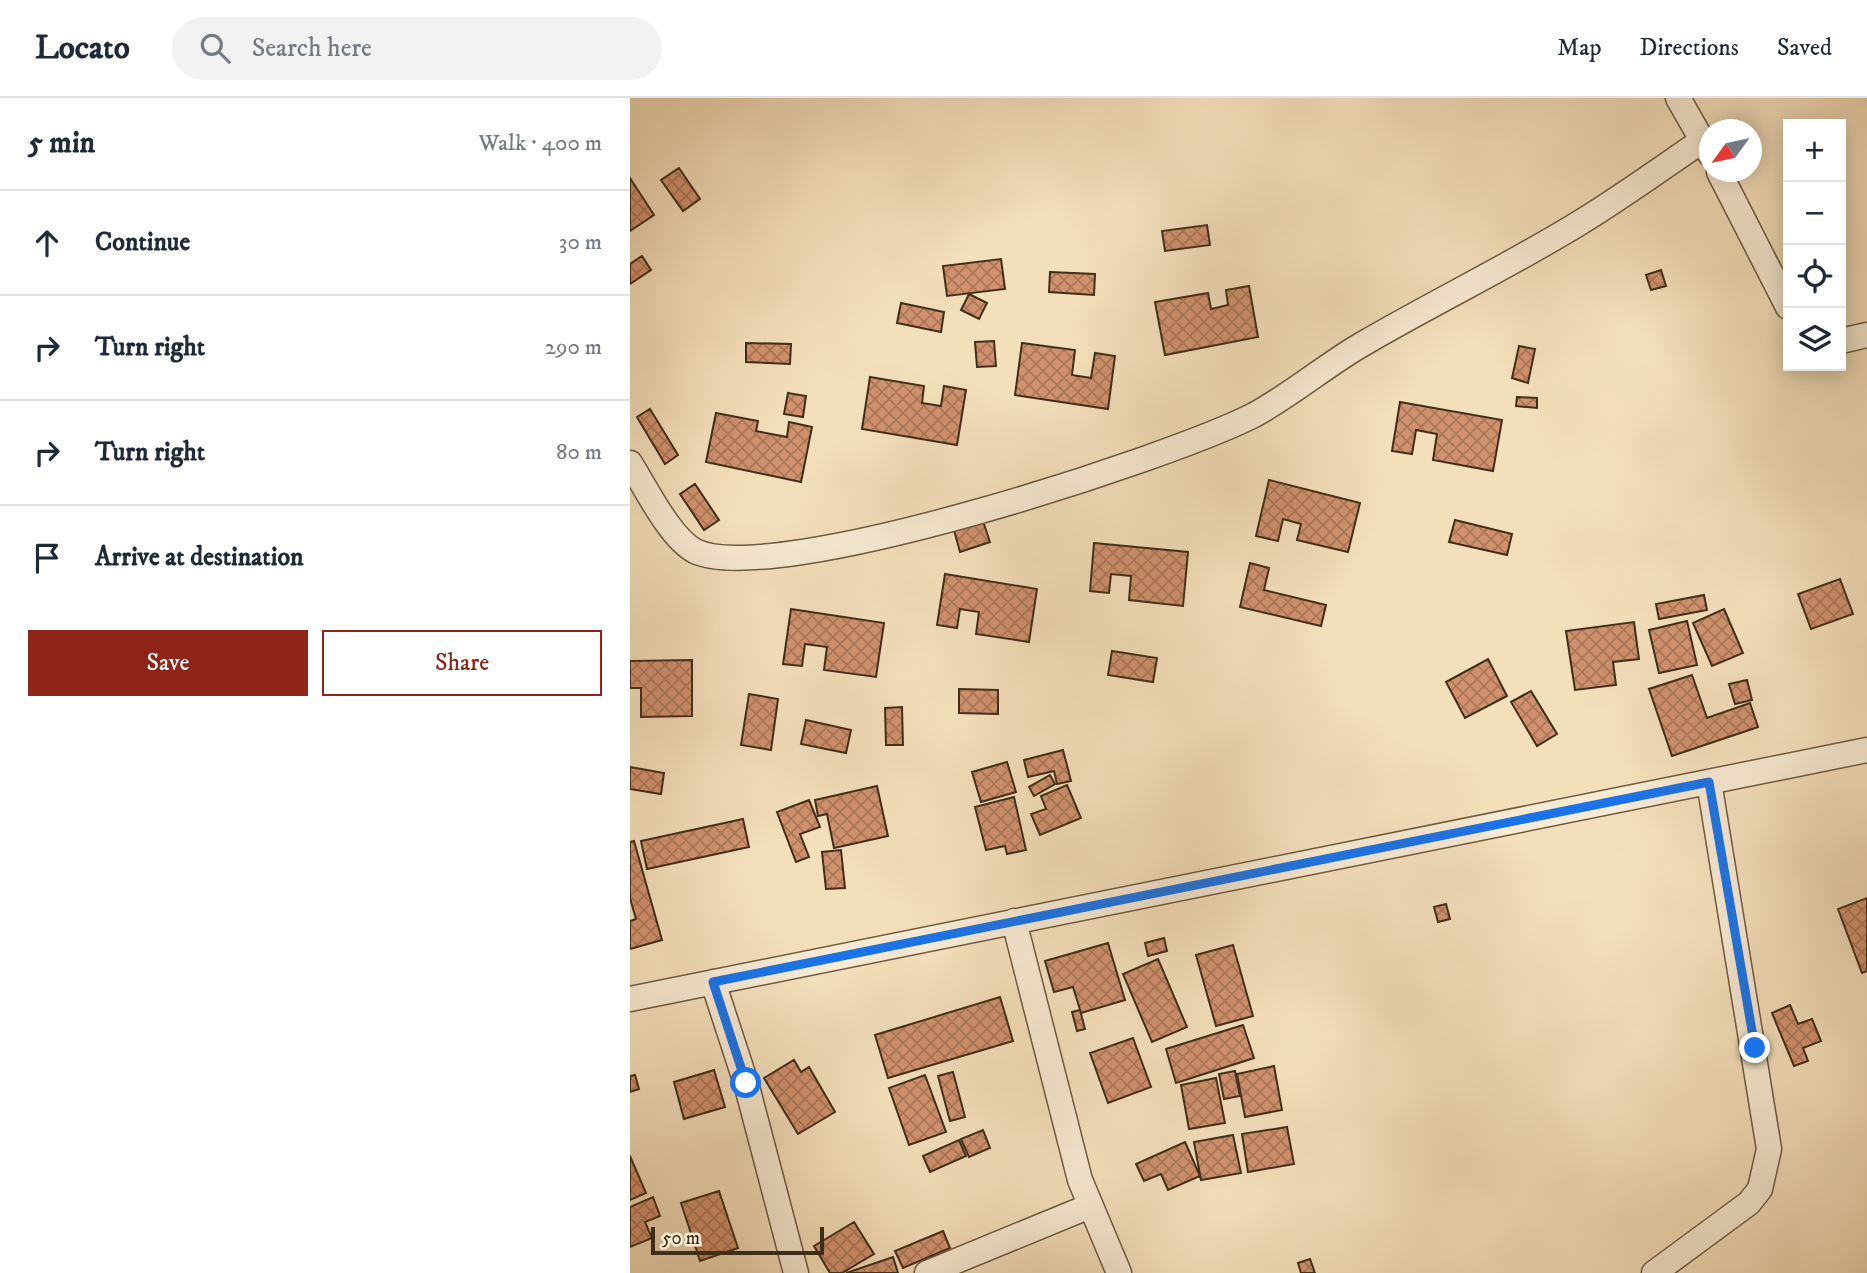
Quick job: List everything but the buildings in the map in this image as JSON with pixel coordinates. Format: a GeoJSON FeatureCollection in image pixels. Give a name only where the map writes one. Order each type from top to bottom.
{"type":"FeatureCollection","features":[{"type":"Feature","properties":{"kind":"street"},"geometry":{"type":"LineString","coordinates":[[1678,98],[1699,135]]}},
{"type":"Feature","properties":{"kind":"street"},"geometry":{"type":"LineString","coordinates":[[630,463],[673,530],[693,550],[720,559],[757,559],[864,542],[1019,499],[1176,446],[1254,415],[1359,346],[1581,223],[1699,151]]}},
{"type":"Feature","properties":{"kind":"street"},"geometry":{"type":"LineString","coordinates":[[1724,182],[1783,297]]}},
{"type":"Feature","properties":{"kind":"street"},"geometry":{"type":"LineString","coordinates":[[1846,340],[1867,335]]}},
{"type":"Feature","properties":{"kind":"street"},"geometry":{"type":"LineString","coordinates":[[630,999],[1867,750]]}},
{"type":"Feature","properties":{"kind":"street"},"geometry":{"type":"LineString","coordinates":[[1654,1273],[1749,1203],[1760,1189],[1769,1149],[1709,782]]}},
{"type":"Feature","properties":{"kind":"street"},"geometry":{"type":"LineString","coordinates":[[1014,921],[1069,1141],[1090,1206],[1119,1273]]}},
{"type":"Feature","properties":{"kind":"street"},"geometry":{"type":"LineString","coordinates":[[713,982],[746,1083],[796,1273]]}},
{"type":"Feature","properties":{"kind":"street"},"geometry":{"type":"LineString","coordinates":[[927,1273],[1090,1206]]}},
{"type":"Feature","properties":{"kind":"route"},"geometry":{"type":"LineString","coordinates":[[746,1083],[713,982],[1709,782],[1755,1048]]}}]}
